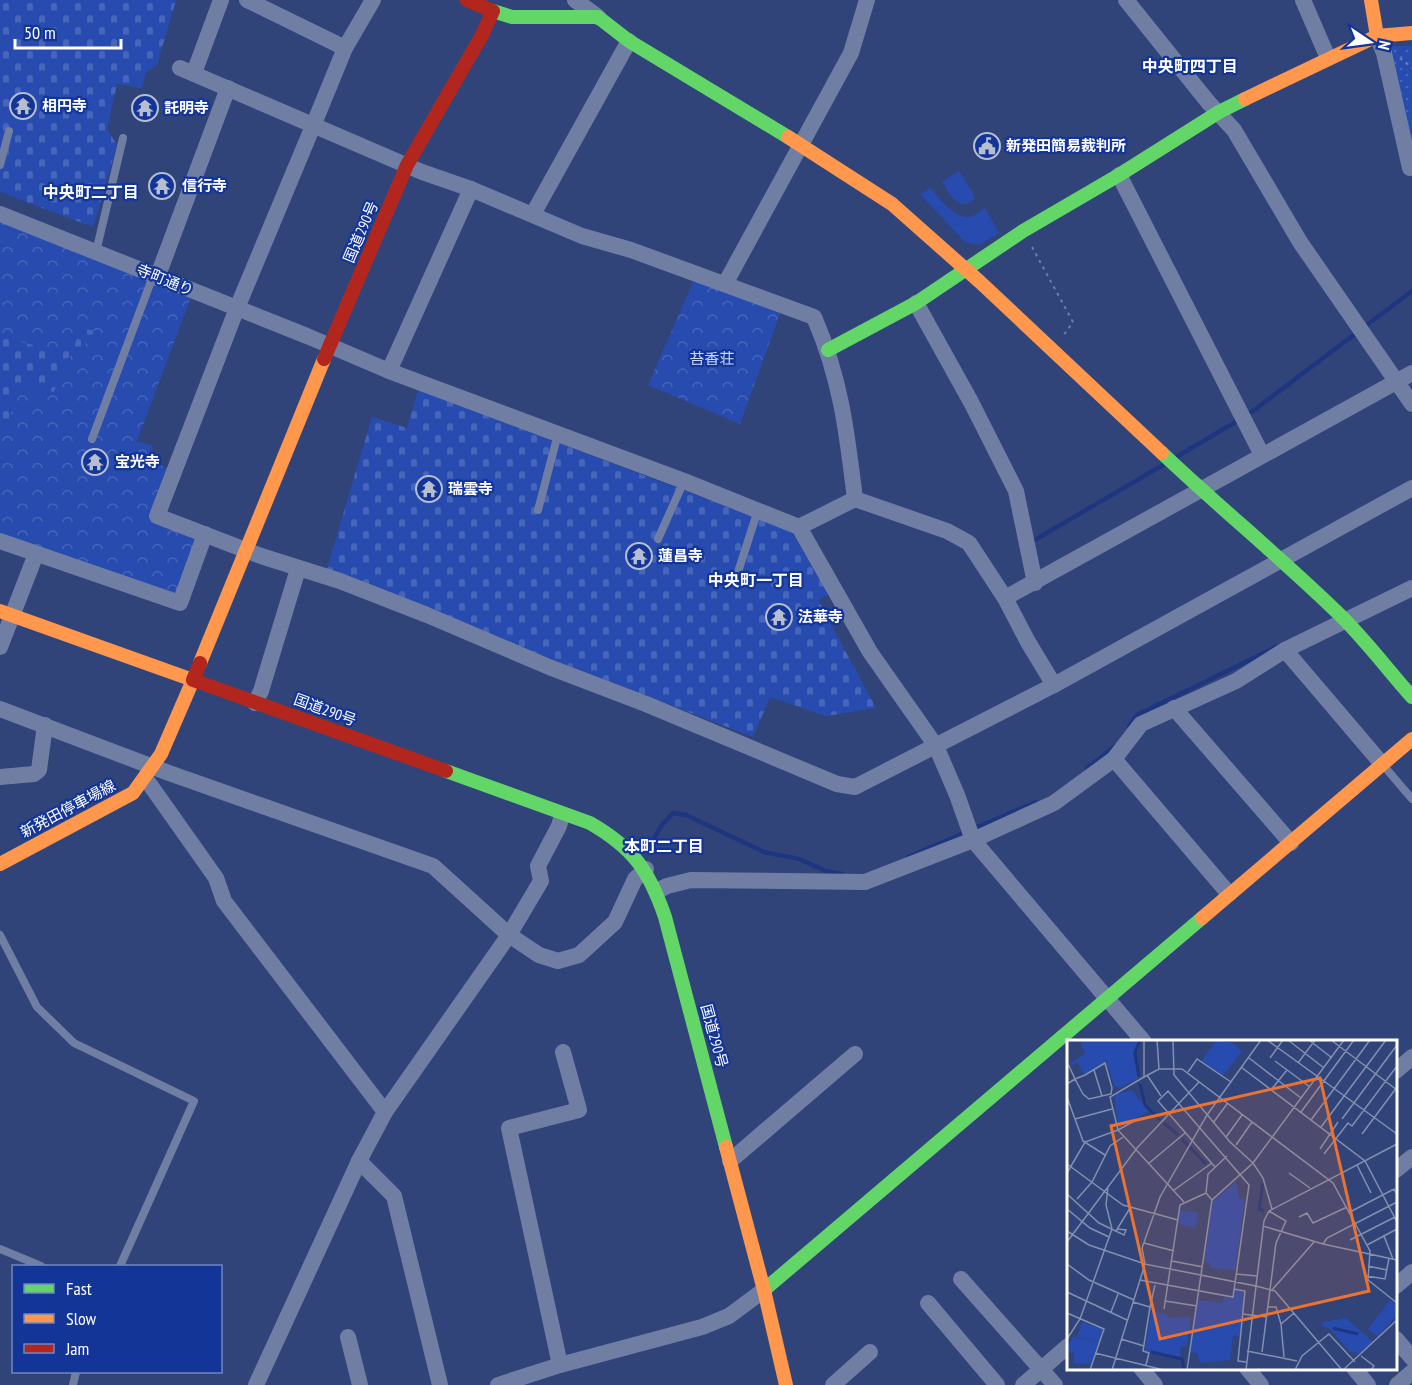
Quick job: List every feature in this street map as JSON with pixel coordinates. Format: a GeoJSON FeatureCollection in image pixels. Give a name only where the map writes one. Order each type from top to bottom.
{"type":"FeatureCollection","features":[{"type":"Feature","properties":{"kind":"main road"},"geometry":{"type":"LineString","coordinates":[[467,0],[497,6],[512,17],[598,17],[630,41],[801,145],[892,204],[966,269],[1202,490],[1281,558],[1344,620],[1412,697]]}},
{"type":"Feature","properties":{"kind":"main road"},"geometry":{"type":"LineString","coordinates":[[1371,0],[1377,36]]}},
{"type":"Feature","properties":{"kind":"main road","name":"国道290号"},"geometry":{"type":"LineString","coordinates":[[497,6],[407,165],[193,680],[590,823],[627,847],[645,869],[657,891],[764,1290],[786,1385]]}},
{"type":"Feature","properties":{"kind":"main road"},"geometry":{"type":"LineString","coordinates":[[828,350],[916,303],[1023,231],[1119,175],[1219,112],[1377,36],[1412,33]]}},
{"type":"Feature","properties":{"kind":"main road"},"geometry":{"type":"LineString","coordinates":[[6,613],[193,680]]}},
{"type":"Feature","properties":{"kind":"main road","name":"新発田停車場線"},"geometry":{"type":"LineString","coordinates":[[0,864],[133,793],[160,757],[193,680]]}},
{"type":"Feature","properties":{"kind":"main road"},"geometry":{"type":"LineString","coordinates":[[764,1290],[1412,739]]}},
{"type":"Feature","properties":{"kind":"street"},"geometry":{"type":"LineString","coordinates":[[221,0],[187,70],[313,126],[533,214],[582,236],[631,250],[814,317],[828,350],[845,417],[855,499]]}},
{"type":"Feature","properties":{"kind":"street"},"geometry":{"type":"LineString","coordinates":[[248,0],[345,48]]}},
{"type":"Feature","properties":{"kind":"street"},"geometry":{"type":"LineString","coordinates":[[373,0],[345,48],[237,308],[157,516],[247,551],[340,581],[416,610],[549,668],[646,704],[837,784],[855,788],[1054,685],[1281,558],[1412,488]]}},
{"type":"Feature","properties":{"kind":"street"},"geometry":{"type":"LineString","coordinates":[[575,0],[598,17]]}},
{"type":"Feature","properties":{"kind":"street"},"geometry":{"type":"LineString","coordinates":[[725,284],[851,53],[867,0]]}},
{"type":"Feature","properties":{"kind":"street"},"geometry":{"type":"LineString","coordinates":[[1126,0],[1208,102],[1234,130],[1300,242],[1412,404]]}},
{"type":"Feature","properties":{"kind":"street"},"geometry":{"type":"LineString","coordinates":[[1303,0],[1328,58]]}},
{"type":"Feature","properties":{"kind":"street"},"geometry":{"type":"LineString","coordinates":[[1377,36],[1384,53],[1410,168]]}},
{"type":"Feature","properties":{"kind":"street"},"geometry":{"type":"LineString","coordinates":[[533,214],[630,41]]}},
{"type":"Feature","properties":{"kind":"street"},"geometry":{"type":"LineString","coordinates":[[155,277],[228,88]]}},
{"type":"Feature","properties":{"kind":"street"},"geometry":{"type":"LineString","coordinates":[[1119,175],[1262,455]]}},
{"type":"Feature","properties":{"kind":"street"},"geometry":{"type":"LineString","coordinates":[[389,371],[471,189]]}},
{"type":"Feature","properties":{"kind":"street","name":"寺町通り"},"geometry":{"type":"LineString","coordinates":[[0,214],[389,371],[684,481],[799,527]]}},
{"type":"Feature","properties":{"kind":"street"},"geometry":{"type":"LineString","coordinates":[[916,303],[971,402],[1016,491],[1035,583]]}},
{"type":"Feature","properties":{"kind":"street"},"geometry":{"type":"LineString","coordinates":[[1005,598],[1412,373]]}},
{"type":"Feature","properties":{"kind":"street"},"geometry":{"type":"LineString","coordinates":[[1054,685],[1005,598],[969,543],[947,531],[855,499],[799,527],[870,652],[936,746],[973,840],[1143,1040]]}},
{"type":"Feature","properties":{"kind":"street"},"geometry":{"type":"LineString","coordinates":[[0,541],[180,603],[205,534]]}},
{"type":"Feature","properties":{"kind":"street"},"geometry":{"type":"LineString","coordinates":[[0,647],[6,613],[36,554]]}},
{"type":"Feature","properties":{"kind":"street"},"geometry":{"type":"LineString","coordinates":[[255,703],[261,691],[297,569]]}},
{"type":"Feature","properties":{"kind":"street"},"geometry":{"type":"LineString","coordinates":[[657,891],[691,880],[865,882],[973,840],[1054,803],[1114,759],[1141,724],[1236,681],[1285,650],[1412,588]]}},
{"type":"Feature","properties":{"kind":"street"},"geometry":{"type":"LineString","coordinates":[[1285,650],[1382,764]]}},
{"type":"Feature","properties":{"kind":"street"},"geometry":{"type":"LineString","coordinates":[[1174,708],[1292,843]]}},
{"type":"Feature","properties":{"kind":"street"},"geometry":{"type":"LineString","coordinates":[[0,709],[45,725],[150,773],[433,866],[509,935],[539,955],[558,961],[579,955],[615,922],[635,879],[645,869]]}},
{"type":"Feature","properties":{"kind":"street"},"geometry":{"type":"LineString","coordinates":[[0,777],[34,774],[39,770],[45,725]]}},
{"type":"Feature","properties":{"kind":"street"},"geometry":{"type":"LineString","coordinates":[[1114,759],[1229,894]]}},
{"type":"Feature","properties":{"kind":"street"},"geometry":{"type":"LineString","coordinates":[[150,773],[216,878],[224,901],[385,1112]]}},
{"type":"Feature","properties":{"kind":"street"},"geometry":{"type":"LineString","coordinates":[[256,1385],[359,1161],[385,1112],[509,935],[541,881],[538,866],[559,826],[562,814]]}},
{"type":"Feature","properties":{"kind":"street"},"geometry":{"type":"LineString","coordinates":[[560,1365],[508,1128],[579,1110],[563,1052]]}},
{"type":"Feature","properties":{"kind":"street"},"geometry":{"type":"LineString","coordinates":[[730,1161],[855,1054]]}},
{"type":"Feature","properties":{"kind":"street"},"geometry":{"type":"LineString","coordinates":[[1397,1168],[1412,1157]]}},
{"type":"Feature","properties":{"kind":"street"},"geometry":{"type":"LineString","coordinates":[[359,1161],[394,1196],[440,1385]]}},
{"type":"Feature","properties":{"kind":"street"},"geometry":{"type":"LineString","coordinates":[[1397,1285],[1412,1272]]}},
{"type":"Feature","properties":{"kind":"street"},"geometry":{"type":"LineString","coordinates":[[961,1279],[1055,1385]]}},
{"type":"Feature","properties":{"kind":"street"},"geometry":{"type":"LineString","coordinates":[[498,1385],[521,1382],[560,1365],[702,1327],[729,1316],[764,1290]]}},
{"type":"Feature","properties":{"kind":"street"},"geometry":{"type":"LineString","coordinates":[[928,1303],[997,1385]]}},
{"type":"Feature","properties":{"kind":"street"},"geometry":{"type":"LineString","coordinates":[[348,1337],[360,1385]]}},
{"type":"Feature","properties":{"kind":"street"},"geometry":{"type":"LineString","coordinates":[[1397,1341],[1412,1358]]}},
{"type":"Feature","properties":{"kind":"street"},"geometry":{"type":"LineString","coordinates":[[1023,1385],[1067,1347]]}},
{"type":"Feature","properties":{"kind":"street"},"geometry":{"type":"LineString","coordinates":[[833,1385],[870,1352]]}},
{"type":"Feature","properties":{"kind":"street"},"geometry":{"type":"LineString","coordinates":[[1143,1370],[1155,1385]]}},
{"type":"Feature","properties":{"kind":"street"},"geometry":{"type":"LineString","coordinates":[[1249,1370],[1261,1385]]}},
{"type":"Feature","properties":{"kind":"street"},"geometry":{"type":"LineString","coordinates":[[1356,1370],[1368,1385]]}},
{"type":"Feature","properties":{"kind":"street"},"geometry":{"type":"LineString","coordinates":[[1397,1385],[1412,1372]]}},
{"type":"Feature","properties":{"kind":"lane"},"geometry":{"type":"LineString","coordinates":[[0,165],[9,131]]}},
{"type":"Feature","properties":{"kind":"lane"},"geometry":{"type":"LineString","coordinates":[[96,252],[123,138]]}},
{"type":"Feature","properties":{"kind":"lane"},"geometry":{"type":"LineString","coordinates":[[92,439],[155,277]]}},
{"type":"Feature","properties":{"kind":"lane"},"geometry":{"type":"LineString","coordinates":[[538,510],[558,434]]}},
{"type":"Feature","properties":{"kind":"lane"},"geometry":{"type":"LineString","coordinates":[[658,539],[684,481]]}},
{"type":"Feature","properties":{"kind":"lane"},"geometry":{"type":"LineString","coordinates":[[736,575],[758,510]]}},
{"type":"Feature","properties":{"kind":"lane"},"geometry":{"type":"LineString","coordinates":[[1382,764],[1412,799]]}},
{"type":"Feature","properties":{"kind":"lane"},"geometry":{"type":"LineString","coordinates":[[0,935],[38,1007],[74,1043],[194,1101],[120,1265]]}},
{"type":"Feature","properties":{"kind":"lane"},"geometry":{"type":"LineString","coordinates":[[0,1249],[39,1265]]}},
{"type":"Feature","properties":{"kind":"path"},"geometry":{"type":"LineString","coordinates":[[1023,231],[1073,322],[1052,350]]}},
{"type":"Feature","properties":{"kind":"green space"},"geometry":{"type":"Polygon","coordinates":[[[0,0],[176,0],[157,65],[146,72],[142,88],[117,84],[107,129],[117,145],[93,227],[0,192],[0,0]]]}},
{"type":"Feature","properties":{"kind":"green space"},"geometry":{"type":"Polygon","coordinates":[[[1389,46],[1412,46],[1412,153],[1389,46]]]}},
{"type":"Feature","properties":{"kind":"green space"},"geometry":{"type":"Polygon","coordinates":[[[959,171],[974,195],[974,200],[963,204],[955,200],[942,181],[959,171]]]}},
{"type":"Feature","properties":{"kind":"green space"},"geometry":{"type":"Polygon","coordinates":[[[930,188],[948,208],[960,216],[973,216],[985,208],[999,233],[979,245],[965,242],[920,194],[930,188]]]}},
{"type":"Feature","properties":{"kind":"green space"},"geometry":{"type":"Polygon","coordinates":[[[0,214],[193,292],[137,441],[153,446],[148,460],[174,471],[157,516],[205,534],[180,603],[0,541],[0,214]]]}},
{"type":"Feature","properties":{"kind":"green space","name":"苔香荘"},"geometry":{"type":"Polygon","coordinates":[[[694,280],[781,311],[740,424],[648,385],[694,280]]]}},
{"type":"Feature","properties":{"kind":"green space"},"geometry":{"type":"Polygon","coordinates":[[[81,328],[95,331],[89,341],[64,361],[54,392],[21,384],[0,446],[0,337],[46,348],[54,355],[63,352],[66,344],[74,346],[81,328]]]}},
{"type":"Feature","properties":{"kind":"green space"},"geometry":{"type":"Polygon","coordinates":[[[418,390],[791,531],[830,594],[818,600],[876,708],[826,716],[770,697],[753,737],[326,572],[372,417],[407,428],[418,390]]]}},
{"type":"Feature","properties":{"kind":"waterway"},"geometry":{"type":"LineString","coordinates":[[1178,456],[1249,414],[1412,291]]}},
{"type":"Feature","properties":{"kind":"waterway"},"geometry":{"type":"LineString","coordinates":[[1033,541],[1163,465]]}},
{"type":"Feature","properties":{"kind":"waterway"},"geometry":{"type":"LineString","coordinates":[[1129,726],[1137,715],[1276,647]]}},
{"type":"Feature","properties":{"kind":"waterway"},"geometry":{"type":"LineString","coordinates":[[1087,768],[1114,747]]}},
{"type":"Feature","properties":{"kind":"waterway"},"geometry":{"type":"LineString","coordinates":[[908,857],[1036,802]]}},
{"type":"Feature","properties":{"kind":"waterway"},"geometry":{"type":"LineString","coordinates":[[651,843],[673,813],[686,815],[764,852],[799,859],[826,871],[842,874]]}},
{"type":"Feature","properties":{"kind":"traffic: fast"},"geometry":{"type":"LineString","coordinates":[[493,11],[512,17],[598,17],[629,41],[788,137]]}},
{"type":"Feature","properties":{"kind":"traffic: fast"},"geometry":{"type":"LineString","coordinates":[[828,350],[916,303],[1023,231],[1119,175],[1219,112],[1245,99]]}},
{"type":"Feature","properties":{"kind":"traffic: fast"},"geometry":{"type":"LineString","coordinates":[[1162,453],[1342,617],[1412,697]]}},
{"type":"Feature","properties":{"kind":"traffic: fast"},"geometry":{"type":"LineString","coordinates":[[446,771],[590,823],[618,842],[638,862],[653,886],[665,917],[726,1147]]}},
{"type":"Feature","properties":{"kind":"traffic: fast"},"geometry":{"type":"LineString","coordinates":[[764,1290],[1202,918]]}},
{"type":"Feature","properties":{"kind":"traffic: slow"},"geometry":{"type":"LineString","coordinates":[[1371,0],[1377,36],[1412,33]]}},
{"type":"Feature","properties":{"kind":"traffic: slow"},"geometry":{"type":"LineString","coordinates":[[1245,99],[1377,36]]}},
{"type":"Feature","properties":{"kind":"traffic: slow"},"geometry":{"type":"LineString","coordinates":[[788,137],[892,204],[980,282],[1162,453]]}},
{"type":"Feature","properties":{"kind":"traffic: slow"},"geometry":{"type":"LineString","coordinates":[[200,663],[324,359]]}},
{"type":"Feature","properties":{"kind":"traffic: slow"},"geometry":{"type":"LineString","coordinates":[[0,611],[193,680]]}},
{"type":"Feature","properties":{"kind":"traffic: slow"},"geometry":{"type":"LineString","coordinates":[[0,864],[133,793],[161,754],[193,680]]}},
{"type":"Feature","properties":{"kind":"traffic: slow"},"geometry":{"type":"LineString","coordinates":[[1202,918],[1412,739]]}},
{"type":"Feature","properties":{"kind":"traffic: slow"},"geometry":{"type":"LineString","coordinates":[[726,1147],[764,1290],[786,1385]]}},
{"type":"Feature","properties":{"kind":"traffic: jam"},"geometry":{"type":"LineString","coordinates":[[324,359],[407,165],[482,35],[493,11],[467,0]]}},
{"type":"Feature","properties":{"kind":"traffic: jam"},"geometry":{"type":"LineString","coordinates":[[200,663],[193,680],[446,771]]}},
{"type":"Feature","properties":{"kind":"place","name":"相円寺"},"geometry":{"type":"Point","coordinates":[23,106]}},
{"type":"Feature","properties":{"kind":"place","name":"託明寺"},"geometry":{"type":"Point","coordinates":[145,108]}},
{"type":"Feature","properties":{"kind":"place","name":"新発田簡易裁判所"},"geometry":{"type":"Point","coordinates":[987,146]}},
{"type":"Feature","properties":{"kind":"place","name":"信行寺"},"geometry":{"type":"Point","coordinates":[162,186]}},
{"type":"Feature","properties":{"kind":"place","name":"宝光寺"},"geometry":{"type":"Point","coordinates":[95,462]}},
{"type":"Feature","properties":{"kind":"place","name":"瑞雲寺"},"geometry":{"type":"Point","coordinates":[429,489]}},
{"type":"Feature","properties":{"kind":"place","name":"蓮昌寺"},"geometry":{"type":"Point","coordinates":[639,556]}},
{"type":"Feature","properties":{"kind":"place","name":"法華寺"},"geometry":{"type":"Point","coordinates":[779,617]}},
{"type":"Feature","properties":{"kind":"district","name":"中央町四丁目"},"geometry":{"type":"Point","coordinates":[1190,66]}},
{"type":"Feature","properties":{"kind":"district","name":"中央町二丁目"},"geometry":{"type":"Point","coordinates":[91,192]}},
{"type":"Feature","properties":{"kind":"district","name":"中央町一丁目"},"geometry":{"type":"Point","coordinates":[756,580]}},
{"type":"Feature","properties":{"kind":"district","name":"本町二丁目"},"geometry":{"type":"Point","coordinates":[664,846]}}]}
